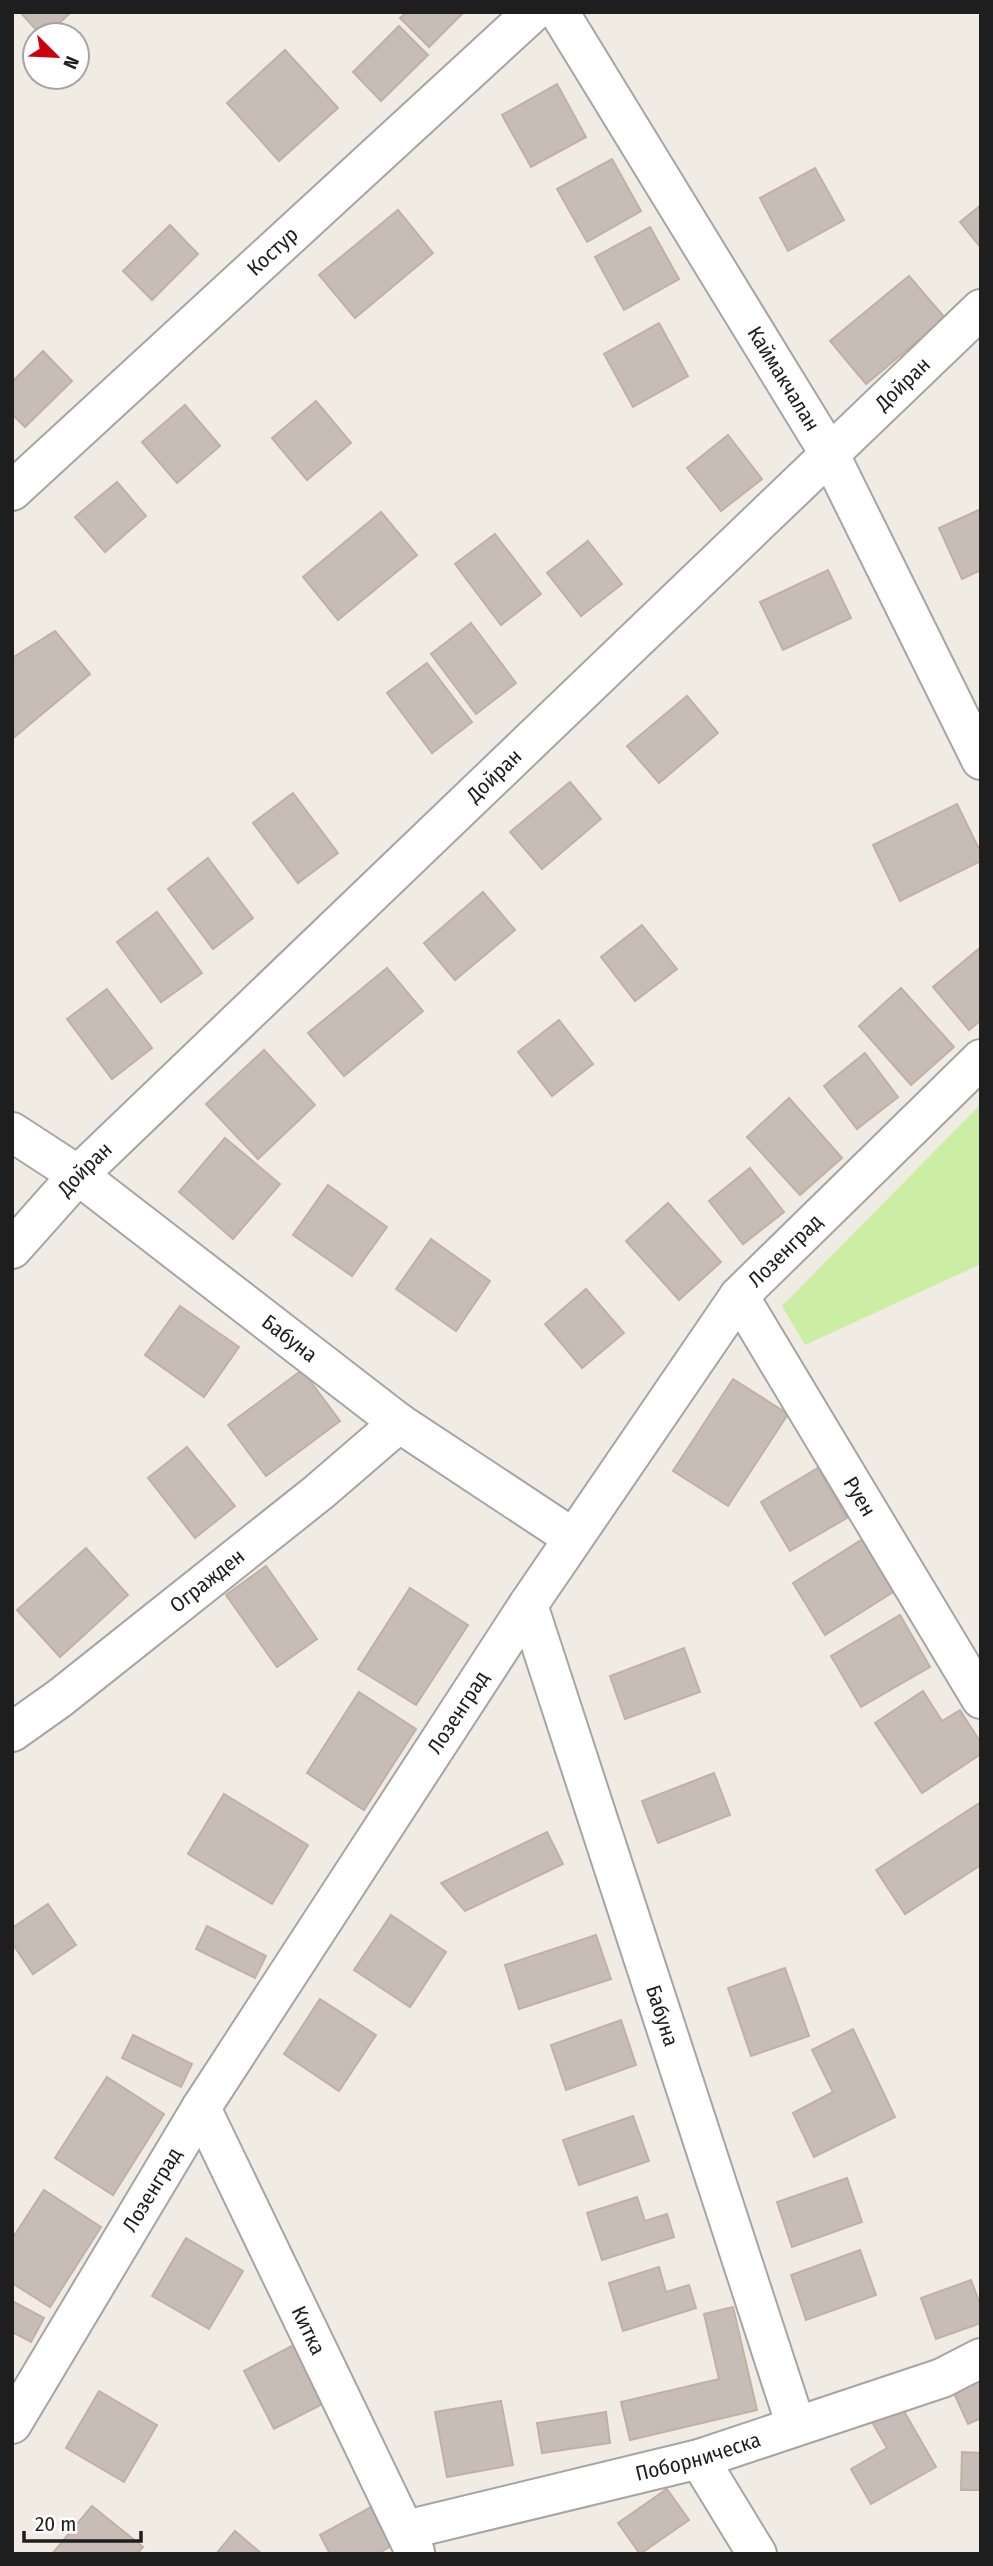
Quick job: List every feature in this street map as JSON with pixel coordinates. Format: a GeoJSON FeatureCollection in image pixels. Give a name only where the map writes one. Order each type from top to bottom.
{"type":"FeatureCollection","features":[{"type":"Feature","properties":{"kind":"street","name":"Костур"},"geometry":{"type":"LineString","coordinates":[[12,491],[533,12]]}},
{"type":"Feature","properties":{"kind":"street","name":"Каймакчалан"},"geometry":{"type":"LineString","coordinates":[[559,12],[829,453],[981,760]]}},
{"type":"Feature","properties":{"kind":"street","name":"Дойран"},"geometry":{"type":"LineString","coordinates":[[12,1249],[78,1175],[981,309]]}},
{"type":"Feature","properties":{"kind":"street","name":"Лозенград"},"geometry":{"type":"LineString","coordinates":[[12,2424],[201,2108],[528,1605],[739,1296],[981,1059]]}},
{"type":"Feature","properties":{"kind":"street","name":"Бабуна"},"geometry":{"type":"LineString","coordinates":[[12,1132],[78,1175],[399,1423],[573,1538]]}},
{"type":"Feature","properties":{"kind":"street","name":"Руен"},"geometry":{"type":"LineString","coordinates":[[739,1296],[981,1699]]}},
{"type":"Feature","properties":{"kind":"street","name":"Огражден"},"geometry":{"type":"LineString","coordinates":[[12,1732],[60,1698],[309,1501],[399,1423]]}},
{"type":"Feature","properties":{"kind":"street","name":"Бабуна"},"geometry":{"type":"LineString","coordinates":[[528,1605],[796,2426]]}},
{"type":"Feature","properties":{"kind":"street","name":"Китка"},"geometry":{"type":"LineString","coordinates":[[201,2108],[411,2542]]}},
{"type":"Feature","properties":{"kind":"street","name":"Поборническа"},"geometry":{"type":"LineString","coordinates":[[411,2542],[699,2459],[942,2378],[981,2358]]}},
{"type":"Feature","properties":{"kind":"street"},"geometry":{"type":"LineString","coordinates":[[699,2459],[757,2554]]}},
{"type":"Feature","properties":{"kind":"green space"},"geometry":{"type":"Polygon","coordinates":[[[981,1104],[981,1264],[805,1345],[782,1306],[981,1104]]]}},
{"type":"Feature","properties":{"kind":"building"},"geometry":{"type":"Polygon","coordinates":[[[20,12],[71,12],[62,21],[28,21],[20,12]]]}},
{"type":"Feature","properties":{"kind":"building"},"geometry":{"type":"Polygon","coordinates":[[[407,12],[464,12],[429,47],[400,18],[407,12]]]}},
{"type":"Feature","properties":{"kind":"building"},"geometry":{"type":"Polygon","coordinates":[[[399,26],[428,55],[381,101],[353,72],[399,26]]]}},
{"type":"Feature","properties":{"kind":"building"},"geometry":{"type":"Polygon","coordinates":[[[285,50],[338,108],[279,161],[227,103],[285,50]]]}},
{"type":"Feature","properties":{"kind":"building"},"geometry":{"type":"Polygon","coordinates":[[[557,84],[586,137],[531,167],[502,115],[557,84]]]}},
{"type":"Feature","properties":{"kind":"building"},"geometry":{"type":"Polygon","coordinates":[[[612,159],[641,211],[587,242],[557,189],[612,159]]]}},
{"type":"Feature","properties":{"kind":"building"},"geometry":{"type":"Polygon","coordinates":[[[815,168],[844,220],[788,251],[760,198],[815,168]]]}},
{"type":"Feature","properties":{"kind":"building"},"geometry":{"type":"Polygon","coordinates":[[[981,205],[981,248],[960,222],[981,205]]]}},
{"type":"Feature","properties":{"kind":"building"},"geometry":{"type":"Polygon","coordinates":[[[398,210],[433,253],[355,318],[319,275],[398,210]]]}},
{"type":"Feature","properties":{"kind":"building"},"geometry":{"type":"Polygon","coordinates":[[[170,225],[198,254],[152,300],[123,271],[170,225]]]}},
{"type":"Feature","properties":{"kind":"building"},"geometry":{"type":"Polygon","coordinates":[[[650,227],[679,279],[624,310],[595,257],[650,227]]]}},
{"type":"Feature","properties":{"kind":"building"},"geometry":{"type":"Polygon","coordinates":[[[909,276],[945,318],[866,384],[830,341],[909,276]]]}},
{"type":"Feature","properties":{"kind":"building"},"geometry":{"type":"Polygon","coordinates":[[[659,323],[688,376],[633,407],[604,354],[659,323]]]}},
{"type":"Feature","properties":{"kind":"building"},"geometry":{"type":"Polygon","coordinates":[[[43,351],[72,381],[25,427],[12,414],[12,382],[43,351]]]}},
{"type":"Feature","properties":{"kind":"building"},"geometry":{"type":"Polygon","coordinates":[[[316,401],[351,443],[307,480],[272,438],[316,401]]]}},
{"type":"Feature","properties":{"kind":"building"},"geometry":{"type":"Polygon","coordinates":[[[185,405],[220,446],[177,483],[142,442],[185,405]]]}},
{"type":"Feature","properties":{"kind":"building"},"geometry":{"type":"Polygon","coordinates":[[[728,435],[762,479],[721,511],[687,468],[728,435]]]}},
{"type":"Feature","properties":{"kind":"building"},"geometry":{"type":"Polygon","coordinates":[[[117,482],[146,516],[105,552],[75,517],[117,482]]]}},
{"type":"Feature","properties":{"kind":"building"},"geometry":{"type":"Polygon","coordinates":[[[981,509],[981,570],[962,579],[939,528],[981,509]]]}},
{"type":"Feature","properties":{"kind":"building"},"geometry":{"type":"Polygon","coordinates":[[[381,512],[417,555],[338,620],[303,577],[381,512]]]}},
{"type":"Feature","properties":{"kind":"building"},"geometry":{"type":"Polygon","coordinates":[[[495,534],[541,594],[501,625],[455,564],[495,534]]]}},
{"type":"Feature","properties":{"kind":"building"},"geometry":{"type":"Polygon","coordinates":[[[588,541],[622,584],[581,616],[547,573],[588,541]]]}},
{"type":"Feature","properties":{"kind":"building"},"geometry":{"type":"Polygon","coordinates":[[[828,570],[851,618],[783,650],[760,602],[828,570]]]}},
{"type":"Feature","properties":{"kind":"building"},"geometry":{"type":"Polygon","coordinates":[[[471,623],[516,683],[476,714],[431,654],[471,623]]]}},
{"type":"Feature","properties":{"kind":"building"},"geometry":{"type":"Polygon","coordinates":[[[55,631],[90,674],[12,739],[12,658],[55,631]]]}},
{"type":"Feature","properties":{"kind":"building"},"geometry":{"type":"Polygon","coordinates":[[[427,663],[472,722],[432,753],[387,693],[427,663]]]}},
{"type":"Feature","properties":{"kind":"building"},"geometry":{"type":"Polygon","coordinates":[[[687,696],[718,733],[659,783],[627,746],[687,696]]]}},
{"type":"Feature","properties":{"kind":"building"},"geometry":{"type":"Polygon","coordinates":[[[570,782],[601,819],[542,869],[510,832],[570,782]]]}},
{"type":"Feature","properties":{"kind":"building"},"geometry":{"type":"Polygon","coordinates":[[[293,793],[338,853],[298,883],[253,823],[293,793]]]}},
{"type":"Feature","properties":{"kind":"building"},"geometry":{"type":"Polygon","coordinates":[[[957,804],[981,853],[981,861],[900,901],[873,845],[957,804]]]}},
{"type":"Feature","properties":{"kind":"building"},"geometry":{"type":"Polygon","coordinates":[[[208,858],[253,918],[213,949],[168,889],[208,858]]]}},
{"type":"Feature","properties":{"kind":"building"},"geometry":{"type":"Polygon","coordinates":[[[483,892],[515,930],[455,980],[424,943],[483,892]]]}},
{"type":"Feature","properties":{"kind":"building"},"geometry":{"type":"Polygon","coordinates":[[[157,912],[202,973],[161,1002],[117,942],[157,912]]]}},
{"type":"Feature","properties":{"kind":"building"},"geometry":{"type":"Polygon","coordinates":[[[642,925],[677,969],[635,1001],[601,957],[642,925]]]}},
{"type":"Feature","properties":{"kind":"building"},"geometry":{"type":"Polygon","coordinates":[[[981,947],[981,1020],[969,1030],[933,987],[981,947]]]}},
{"type":"Feature","properties":{"kind":"building"},"geometry":{"type":"Polygon","coordinates":[[[387,968],[423,1011],[344,1076],[308,1033],[387,968]]]}},
{"type":"Feature","properties":{"kind":"building"},"geometry":{"type":"Polygon","coordinates":[[[901,988],[954,1047],[911,1085],[859,1026],[901,988]]]}},
{"type":"Feature","properties":{"kind":"building"},"geometry":{"type":"Polygon","coordinates":[[[107,989],[152,1048],[112,1079],[67,1019],[107,989]]]}},
{"type":"Feature","properties":{"kind":"building"},"geometry":{"type":"Polygon","coordinates":[[[559,1020],[593,1064],[552,1096],[518,1052],[559,1020]]]}},
{"type":"Feature","properties":{"kind":"building"},"geometry":{"type":"Polygon","coordinates":[[[264,1050],[315,1105],[258,1159],[206,1104],[264,1050]]]}},
{"type":"Feature","properties":{"kind":"building"},"geometry":{"type":"Polygon","coordinates":[[[865,1053],[898,1097],[857,1129],[824,1086],[865,1053]]]}},
{"type":"Feature","properties":{"kind":"building"},"geometry":{"type":"Polygon","coordinates":[[[789,1098],[842,1158],[800,1195],[747,1137],[789,1098]]]}},
{"type":"Feature","properties":{"kind":"building"},"geometry":{"type":"Polygon","coordinates":[[[225,1138],[280,1184],[233,1239],[179,1192],[225,1138]]]}},
{"type":"Feature","properties":{"kind":"building"},"geometry":{"type":"Polygon","coordinates":[[[750,1168],[784,1212],[743,1244],[709,1201],[750,1168]]]}},
{"type":"Feature","properties":{"kind":"building"},"geometry":{"type":"Polygon","coordinates":[[[328,1185],[387,1227],[352,1276],[293,1235],[328,1185]]]}},
{"type":"Feature","properties":{"kind":"building"},"geometry":{"type":"Polygon","coordinates":[[[668,1203],[721,1262],[679,1300],[626,1241],[668,1203]]]}},
{"type":"Feature","properties":{"kind":"building"},"geometry":{"type":"Polygon","coordinates":[[[431,1239],[490,1281],[456,1331],[396,1289],[431,1239]]]}},
{"type":"Feature","properties":{"kind":"building"},"geometry":{"type":"Polygon","coordinates":[[[586,1289],[624,1333],[582,1368],[545,1324],[586,1289]]]}},
{"type":"Feature","properties":{"kind":"building"},"geometry":{"type":"Polygon","coordinates":[[[180,1306],[239,1347],[204,1397],[145,1355],[180,1306]]]}},
{"type":"Feature","properties":{"kind":"building"},"geometry":{"type":"Polygon","coordinates":[[[302,1370],[340,1421],[266,1476],[228,1425],[302,1370]]]}},
{"type":"Feature","properties":{"kind":"building"},"geometry":{"type":"Polygon","coordinates":[[[733,1379],[788,1414],[728,1506],[673,1471],[733,1379]]]}},
{"type":"Feature","properties":{"kind":"building"},"geometry":{"type":"Polygon","coordinates":[[[187,1447],[235,1506],[195,1538],[148,1478],[187,1447]]]}},
{"type":"Feature","properties":{"kind":"building"},"geometry":{"type":"Polygon","coordinates":[[[818,1468],[847,1518],[790,1551],[761,1502],[818,1468]]]}},
{"type":"Feature","properties":{"kind":"building"},"geometry":{"type":"Polygon","coordinates":[[[866,1537],[898,1589],[825,1635],[793,1583],[866,1537]]]}},
{"type":"Feature","properties":{"kind":"building"},"geometry":{"type":"Polygon","coordinates":[[[86,1548],[128,1595],[60,1657],[17,1610],[86,1548]]]}},
{"type":"Feature","properties":{"kind":"building"},"geometry":{"type":"Polygon","coordinates":[[[266,1566],[317,1639],[277,1667],[226,1595],[266,1566]]]}},
{"type":"Feature","properties":{"kind":"building"},"geometry":{"type":"Polygon","coordinates":[[[410,1588],[468,1625],[416,1705],[358,1669],[410,1588]]]}},
{"type":"Feature","properties":{"kind":"building"},"geometry":{"type":"Polygon","coordinates":[[[900,1615],[930,1667],[861,1707],[831,1656],[900,1615]]]}},
{"type":"Feature","properties":{"kind":"building"},"geometry":{"type":"Polygon","coordinates":[[[684,1648],[700,1692],[625,1719],[610,1676],[684,1648]]]}},
{"type":"Feature","properties":{"kind":"building"},"geometry":{"type":"Polygon","coordinates":[[[923,1691],[942,1721],[960,1710],[981,1743],[981,1754],[922,1793],[875,1723],[923,1691]]]}},
{"type":"Feature","properties":{"kind":"building"},"geometry":{"type":"Polygon","coordinates":[[[359,1692],[416,1729],[364,1810],[307,1773],[359,1692]]]}},
{"type":"Feature","properties":{"kind":"building"},"geometry":{"type":"Polygon","coordinates":[[[714,1773],[730,1815],[658,1843],[642,1801],[714,1773]]]}},
{"type":"Feature","properties":{"kind":"building"},"geometry":{"type":"Polygon","coordinates":[[[224,1794],[308,1845],[272,1904],[188,1854],[224,1794]]]}},
{"type":"Feature","properties":{"kind":"building"},"geometry":{"type":"Polygon","coordinates":[[[981,1802],[981,1865],[905,1914],[876,1870],[981,1802]]]}},
{"type":"Feature","properties":{"kind":"building"},"geometry":{"type":"Polygon","coordinates":[[[547,1832],[563,1864],[465,1911],[441,1883],[547,1832]]]}},
{"type":"Feature","properties":{"kind":"building"},"geometry":{"type":"Polygon","coordinates":[[[48,1904],[76,1945],[33,1974],[12,1943],[12,1928],[48,1904]]]}},
{"type":"Feature","properties":{"kind":"building"},"geometry":{"type":"Polygon","coordinates":[[[391,1915],[446,1952],[410,2007],[354,1970],[391,1915]]]}},
{"type":"Feature","properties":{"kind":"building"},"geometry":{"type":"Polygon","coordinates":[[[207,1926],[266,1956],[255,1978],[196,1949],[207,1926]]]}},
{"type":"Feature","properties":{"kind":"building"},"geometry":{"type":"Polygon","coordinates":[[[596,1935],[611,1979],[519,2009],[505,1965],[596,1935]]]}},
{"type":"Feature","properties":{"kind":"building"},"geometry":{"type":"Polygon","coordinates":[[[785,1968],[809,2036],[751,2056],[728,1988],[785,1968]]]}},
{"type":"Feature","properties":{"kind":"building"},"geometry":{"type":"Polygon","coordinates":[[[320,1999],[376,2035],[339,2091],[284,2054],[320,1999]]]}},
{"type":"Feature","properties":{"kind":"building"},"geometry":{"type":"Polygon","coordinates":[[[621,2020],[636,2065],[566,2090],[551,2045],[621,2020]]]}},
{"type":"Feature","properties":{"kind":"building"},"geometry":{"type":"Polygon","coordinates":[[[853,2029],[895,2117],[814,2157],[793,2113],[833,2092],[812,2050],[853,2029]]]}},
{"type":"Feature","properties":{"kind":"building"},"geometry":{"type":"Polygon","coordinates":[[[133,2035],[192,2064],[181,2087],[122,2058],[133,2035]]]}},
{"type":"Feature","properties":{"kind":"building"},"geometry":{"type":"Polygon","coordinates":[[[107,2077],[164,2114],[113,2195],[55,2158],[107,2077]]]}},
{"type":"Feature","properties":{"kind":"building"},"geometry":{"type":"Polygon","coordinates":[[[633,2116],[649,2161],[579,2185],[563,2140],[633,2116]]]}},
{"type":"Feature","properties":{"kind":"building"},"geometry":{"type":"Polygon","coordinates":[[[847,2178],[862,2222],[792,2247],[777,2202],[847,2178]]]}},
{"type":"Feature","properties":{"kind":"building"},"geometry":{"type":"Polygon","coordinates":[[[44,2190],[101,2227],[50,2307],[12,2283],[12,2239],[44,2190]]]}},
{"type":"Feature","properties":{"kind":"building"},"geometry":{"type":"Polygon","coordinates":[[[637,2197],[645,2221],[667,2214],[674,2237],[602,2260],[587,2213],[637,2197]]]}},
{"type":"Feature","properties":{"kind":"building"},"geometry":{"type":"Polygon","coordinates":[[[186,2238],[243,2271],[209,2329],[152,2296],[186,2238]]]}},
{"type":"Feature","properties":{"kind":"building"},"geometry":{"type":"Polygon","coordinates":[[[860,2250],[876,2295],[806,2320],[791,2275],[860,2250]]]}},
{"type":"Feature","properties":{"kind":"building"},"geometry":{"type":"Polygon","coordinates":[[[659,2267],[666,2292],[689,2285],[696,2308],[623,2331],[609,2283],[659,2267]]]}},
{"type":"Feature","properties":{"kind":"building"},"geometry":{"type":"Polygon","coordinates":[[[971,2280],[981,2307],[981,2323],[936,2339],[921,2298],[971,2280]]]}},
{"type":"Feature","properties":{"kind":"building"},"geometry":{"type":"Polygon","coordinates":[[[12,2301],[44,2318],[31,2342],[12,2332],[12,2301]]]}},
{"type":"Feature","properties":{"kind":"building"},"geometry":{"type":"Polygon","coordinates":[[[733,2307],[757,2410],[630,2440],[621,2402],[719,2379],[704,2314],[733,2307]]]}},
{"type":"Feature","properties":{"kind":"building"},"geometry":{"type":"Polygon","coordinates":[[[303,2340],[334,2398],[274,2429],[244,2371],[303,2340]]]}},
{"type":"Feature","properties":{"kind":"building"},"geometry":{"type":"Polygon","coordinates":[[[981,2379],[981,2418],[968,2424],[953,2391],[981,2379]]]}},
{"type":"Feature","properties":{"kind":"building"},"geometry":{"type":"Polygon","coordinates":[[[99,2391],[157,2425],[124,2482],[66,2448],[99,2391]]]}},
{"type":"Feature","properties":{"kind":"building"},"geometry":{"type":"Polygon","coordinates":[[[501,2401],[513,2465],[447,2477],[435,2412],[501,2401]]]}},
{"type":"Feature","properties":{"kind":"building"},"geometry":{"type":"Polygon","coordinates":[[[898,2401],[936,2467],[871,2504],[851,2469],[887,2448],[869,2417],[898,2401]]]}},
{"type":"Feature","properties":{"kind":"building"},"geometry":{"type":"Polygon","coordinates":[[[606,2412],[610,2443],[542,2453],[537,2423],[606,2412]]]}},
{"type":"Feature","properties":{"kind":"building"},"geometry":{"type":"Polygon","coordinates":[[[962,2452],[981,2453],[981,2490],[961,2490],[962,2452]]]}},
{"type":"Feature","properties":{"kind":"building"},"geometry":{"type":"Polygon","coordinates":[[[667,2489],[689,2520],[640,2554],[618,2523],[667,2489]]]}},
{"type":"Feature","properties":{"kind":"building"},"geometry":{"type":"Polygon","coordinates":[[[92,2506],[143,2547],[137,2554],[52,2554],[92,2506]]]}},
{"type":"Feature","properties":{"kind":"building"},"geometry":{"type":"Polygon","coordinates":[[[371,2507],[391,2546],[377,2554],[330,2554],[320,2535],[371,2507]]]}},
{"type":"Feature","properties":{"kind":"building"},"geometry":{"type":"Polygon","coordinates":[[[235,2531],[262,2554],[216,2554],[235,2531]]]}}]}
